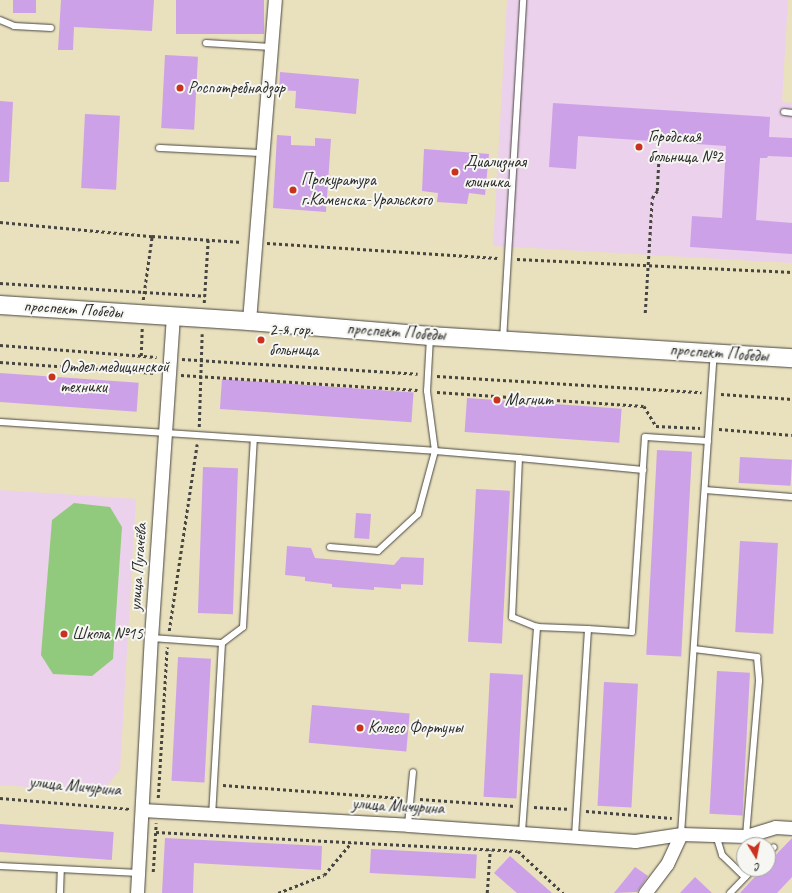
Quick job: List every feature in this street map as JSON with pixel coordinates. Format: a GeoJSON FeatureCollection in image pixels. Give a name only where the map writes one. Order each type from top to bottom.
{"type":"FeatureCollection","features":[{"type":"Feature","properties":{"kind":"street"},"geometry":{"type":"LineString","coordinates":[[249,321],[254,242],[275,0]]}},
{"type":"Feature","properties":{"kind":"street","name":"проспект Победы"},"geometry":{"type":"LineString","coordinates":[[0,304],[249,321],[430,336],[714,352],[792,358]]}},
{"type":"Feature","properties":{"kind":"street","name":"улица Пугачёва"},"geometry":{"type":"LineString","coordinates":[[137,893],[151,638],[173,316]]}},
{"type":"Feature","properties":{"kind":"street","name":"улица Мичурина"},"geometry":{"type":"LineString","coordinates":[[142,810],[522,832],[635,841],[681,834],[746,836],[775,827],[792,828]]}},
{"type":"Feature","properties":{"kind":"street"},"geometry":{"type":"LineString","coordinates":[[645,893],[667,864],[681,834]]}},
{"type":"Feature","properties":{"kind":"lane"},"geometry":{"type":"LineString","coordinates":[[503,340],[523,0]]}},
{"type":"Feature","properties":{"kind":"lane"},"geometry":{"type":"LineString","coordinates":[[0,20],[14,26],[51,28]]}},
{"type":"Feature","properties":{"kind":"lane"},"geometry":{"type":"LineString","coordinates":[[206,43],[271,47]]}},
{"type":"Feature","properties":{"kind":"lane"},"geometry":{"type":"LineString","coordinates":[[784,112],[792,113]]}},
{"type":"Feature","properties":{"kind":"lane"},"geometry":{"type":"LineString","coordinates":[[159,148],[262,153]]}},
{"type":"Feature","properties":{"kind":"lane"},"geometry":{"type":"LineString","coordinates":[[330,547],[378,551],[418,514],[435,451],[427,391],[430,336]]}},
{"type":"Feature","properties":{"kind":"lane"},"geometry":{"type":"LineString","coordinates":[[681,834],[714,352]]}},
{"type":"Feature","properties":{"kind":"lane"},"geometry":{"type":"LineString","coordinates":[[0,422],[435,451],[643,470]]}},
{"type":"Feature","properties":{"kind":"lane"},"geometry":{"type":"LineString","coordinates":[[519,458],[512,617],[537,627],[632,632],[645,437],[708,441]]}},
{"type":"Feature","properties":{"kind":"lane"},"geometry":{"type":"LineString","coordinates":[[151,638],[222,643],[243,627],[254,440]]}},
{"type":"Feature","properties":{"kind":"lane"},"geometry":{"type":"LineString","coordinates":[[705,490],[792,497]]}},
{"type":"Feature","properties":{"kind":"lane"},"geometry":{"type":"LineString","coordinates":[[522,832],[537,627]]}},
{"type":"Feature","properties":{"kind":"lane"},"geometry":{"type":"LineString","coordinates":[[576,836],[576,810],[588,629]]}},
{"type":"Feature","properties":{"kind":"lane"},"geometry":{"type":"LineString","coordinates":[[212,814],[222,643]]}},
{"type":"Feature","properties":{"kind":"lane"},"geometry":{"type":"LineString","coordinates":[[694,649],[756,657],[759,680],[746,836]]}},
{"type":"Feature","properties":{"kind":"lane"},"geometry":{"type":"LineString","coordinates":[[408,825],[413,772]]}},
{"type":"Feature","properties":{"kind":"lane"},"geometry":{"type":"LineString","coordinates":[[716,835],[722,854],[736,868]]}},
{"type":"Feature","properties":{"kind":"lane"},"geometry":{"type":"LineString","coordinates":[[0,866],[139,873]]}},
{"type":"Feature","properties":{"kind":"lane"},"geometry":{"type":"LineString","coordinates":[[60,893],[61,870]]}},
{"type":"Feature","properties":{"kind":"lane"},"geometry":{"type":"LineString","coordinates":[[730,893],[745,877]]}},
{"type":"Feature","properties":{"kind":"path"},"geometry":{"type":"LineString","coordinates":[[645,313],[652,198],[657,191],[659,158]]}},
{"type":"Feature","properties":{"kind":"path"},"geometry":{"type":"LineString","coordinates":[[0,222],[152,236],[508,259],[792,272]]}},
{"type":"Feature","properties":{"kind":"path"},"geometry":{"type":"LineString","coordinates":[[141,356],[144,292],[152,236]]}},
{"type":"Feature","properties":{"kind":"path"},"geometry":{"type":"LineString","coordinates":[[153,878],[168,639],[198,436],[208,240]]}},
{"type":"Feature","properties":{"kind":"path"},"geometry":{"type":"LineString","coordinates":[[0,283],[205,296]]}},
{"type":"Feature","properties":{"kind":"path"},"geometry":{"type":"LineString","coordinates":[[0,345],[141,356],[792,399]]}},
{"type":"Feature","properties":{"kind":"path"},"geometry":{"type":"LineString","coordinates":[[0,362],[644,406],[656,426],[792,435]]}},
{"type":"Feature","properties":{"kind":"path"},"geometry":{"type":"LineString","coordinates":[[214,784],[682,818]]}},
{"type":"Feature","properties":{"kind":"path","name":"улица Мичурина"},"geometry":{"type":"LineString","coordinates":[[0,798],[142,810]]}},
{"type":"Feature","properties":{"kind":"path"},"geometry":{"type":"LineString","coordinates":[[156,832],[518,851],[563,893]]}},
{"type":"Feature","properties":{"kind":"path"},"geometry":{"type":"LineString","coordinates":[[278,893],[324,875],[352,842]]}},
{"type":"Feature","properties":{"kind":"path"},"geometry":{"type":"LineString","coordinates":[[487,893],[490,850]]}},
{"type":"Feature","properties":{"kind":"shaded area","name":"Городская больница №2"},"geometry":{"type":"Polygon","coordinates":[[[507,0],[788,0],[782,102],[792,103],[792,263],[493,246],[507,0]]]}},
{"type":"Feature","properties":{"kind":"shaded area","name":"Школа №15"},"geometry":{"type":"Polygon","coordinates":[[[0,490],[136,499],[120,770],[101,792],[0,785],[0,490]]]}},
{"type":"Feature","properties":{"kind":"green space"},"geometry":{"type":"Polygon","coordinates":[[[74,503],[110,507],[122,527],[113,659],[92,676],[53,674],[41,655],[52,520],[74,503]]]}},
{"type":"Feature","properties":{"kind":"building"},"geometry":{"type":"Polygon","coordinates":[[[13,0],[36,0],[36,13],[13,13],[13,0]]]}},
{"type":"Feature","properties":{"kind":"building"},"geometry":{"type":"Polygon","coordinates":[[[61,0],[154,0],[152,31],[74,27],[73,50],[58,50],[61,0]]]}},
{"type":"Feature","properties":{"kind":"building"},"geometry":{"type":"Polygon","coordinates":[[[176,0],[264,0],[264,34],[176,34],[176,0]]]}},
{"type":"Feature","properties":{"kind":"building","name":"Роспотребнадзор"},"geometry":{"type":"Polygon","coordinates":[[[165,55],[198,57],[194,130],[161,128],[165,55]]]}},
{"type":"Feature","properties":{"kind":"building"},"geometry":{"type":"Polygon","coordinates":[[[280,72],[359,79],[356,114],[295,108],[296,91],[279,90],[280,72]]]}},
{"type":"Feature","properties":{"kind":"building"},"geometry":{"type":"Polygon","coordinates":[[[0,101],[13,102],[9,182],[0,182],[0,101]]]}},
{"type":"Feature","properties":{"kind":"building"},"geometry":{"type":"Polygon","coordinates":[[[553,103],[770,117],[769,137],[792,138],[792,157],[768,156],[767,158],[760,158],[756,220],[792,223],[792,254],[690,247],[692,216],[722,218],[726,146],[578,136],[576,169],[549,167],[553,103]]]}},
{"type":"Feature","properties":{"kind":"building"},"geometry":{"type":"Polygon","coordinates":[[[85,114],[120,116],[116,190],[81,188],[85,114]]]}},
{"type":"Feature","properties":{"kind":"building"},"geometry":{"type":"Polygon","coordinates":[[[277,135],[291,136],[291,145],[315,146],[315,138],[331,139],[326,212],[273,208],[277,135]]]}},
{"type":"Feature","properties":{"kind":"building","name":"Диализная клиника"},"geometry":{"type":"Polygon","coordinates":[[[424,149],[489,154],[485,195],[469,193],[467,204],[437,202],[438,193],[422,191],[424,149]]]}},
{"type":"Feature","properties":{"kind":"building"},"geometry":{"type":"Polygon","coordinates":[[[0,373],[139,383],[137,412],[0,402],[0,373]]]}},
{"type":"Feature","properties":{"kind":"building"},"geometry":{"type":"Polygon","coordinates":[[[222,379],[414,392],[411,422],[220,409],[222,379]]]}},
{"type":"Feature","properties":{"kind":"building"},"geometry":{"type":"Polygon","coordinates":[[[467,398],[622,409],[619,443],[465,432],[467,398]]]}},
{"type":"Feature","properties":{"kind":"building"},"geometry":{"type":"Polygon","coordinates":[[[657,450],[692,452],[681,657],[646,655],[657,450]]]}},
{"type":"Feature","properties":{"kind":"building"},"geometry":{"type":"Polygon","coordinates":[[[740,457],[792,460],[791,486],[739,483],[740,457]]]}},
{"type":"Feature","properties":{"kind":"building"},"geometry":{"type":"Polygon","coordinates":[[[203,467],[238,468],[233,614],[198,613],[203,467]]]}},
{"type":"Feature","properties":{"kind":"building"},"geometry":{"type":"Polygon","coordinates":[[[476,489],[510,491],[502,644],[468,642],[476,489]]]}},
{"type":"Feature","properties":{"kind":"building"},"geometry":{"type":"Polygon","coordinates":[[[356,513],[371,514],[369,539],[354,538],[356,513]]]}},
{"type":"Feature","properties":{"kind":"building"},"geometry":{"type":"Polygon","coordinates":[[[740,541],[778,543],[773,634],[735,632],[740,541]]]}},
{"type":"Feature","properties":{"kind":"building"},"geometry":{"type":"Polygon","coordinates":[[[287,546],[311,548],[315,558],[394,565],[401,557],[424,558],[423,585],[401,584],[401,589],[374,587],[374,590],[332,587],[332,584],[305,581],[305,577],[285,575],[287,546]]]}},
{"type":"Feature","properties":{"kind":"building"},"geometry":{"type":"Polygon","coordinates":[[[178,657],[211,659],[204,783],[172,781],[178,657]]]}},
{"type":"Feature","properties":{"kind":"building"},"geometry":{"type":"Polygon","coordinates":[[[717,671],[750,673],[742,816],[710,814],[717,671]]]}},
{"type":"Feature","properties":{"kind":"building"},"geometry":{"type":"Polygon","coordinates":[[[490,673],[523,675],[516,799],[484,797],[490,673]]]}},
{"type":"Feature","properties":{"kind":"building"},"geometry":{"type":"Polygon","coordinates":[[[604,682],[638,684],[631,808],[598,806],[604,682]]]}},
{"type":"Feature","properties":{"kind":"building","name":"Колесо Фортуны"},"geometry":{"type":"Polygon","coordinates":[[[312,705],[410,714],[406,751],[309,743],[312,705]]]}},
{"type":"Feature","properties":{"kind":"building"},"geometry":{"type":"Polygon","coordinates":[[[0,824],[114,832],[112,860],[0,852],[0,824]]]}},
{"type":"Feature","properties":{"kind":"building"},"geometry":{"type":"Polygon","coordinates":[[[165,838],[322,846],[321,870],[194,863],[193,893],[162,893],[165,838]]]}},
{"type":"Feature","properties":{"kind":"building"},"geometry":{"type":"Polygon","coordinates":[[[792,838],[792,877],[777,893],[740,893],[755,877],[776,877],[776,855],[792,838]]]}},
{"type":"Feature","properties":{"kind":"building"},"geometry":{"type":"Polygon","coordinates":[[[371,849],[477,855],[476,879],[370,873],[371,849]]]}},
{"type":"Feature","properties":{"kind":"building"},"geometry":{"type":"Polygon","coordinates":[[[510,856],[552,893],[517,893],[494,873],[510,856]]]}},
{"type":"Feature","properties":{"kind":"building"},"geometry":{"type":"Polygon","coordinates":[[[635,867],[648,876],[637,892],[614,893],[635,867]]]}},
{"type":"Feature","properties":{"kind":"building"},"geometry":{"type":"Polygon","coordinates":[[[695,877],[712,893],[680,893],[695,877]]]}},
{"type":"Feature","properties":{"kind":"place","name":"Роспотребнадзор"},"geometry":{"type":"Point","coordinates":[180,88]}},
{"type":"Feature","properties":{"kind":"place","name":"Городская больница №2"},"geometry":{"type":"Point","coordinates":[639,147]}},
{"type":"Feature","properties":{"kind":"place","name":"Диализная клиника"},"geometry":{"type":"Point","coordinates":[455,172]}},
{"type":"Feature","properties":{"kind":"place","name":"Прокуратура г.Каменска-Уральского"},"geometry":{"type":"Point","coordinates":[293,190]}},
{"type":"Feature","properties":{"kind":"place","name":"2-я гор. больница"},"geometry":{"type":"Point","coordinates":[261,340]}},
{"type":"Feature","properties":{"kind":"place","name":"Отдел медицинской техники"},"geometry":{"type":"Point","coordinates":[52,377]}},
{"type":"Feature","properties":{"kind":"place","name":"Магнит"},"geometry":{"type":"Point","coordinates":[497,400]}},
{"type":"Feature","properties":{"kind":"place","name":"Школа №15"},"geometry":{"type":"Point","coordinates":[64,634]}},
{"type":"Feature","properties":{"kind":"place","name":"Колесо Фортуны"},"geometry":{"type":"Point","coordinates":[360,728]}}]}
